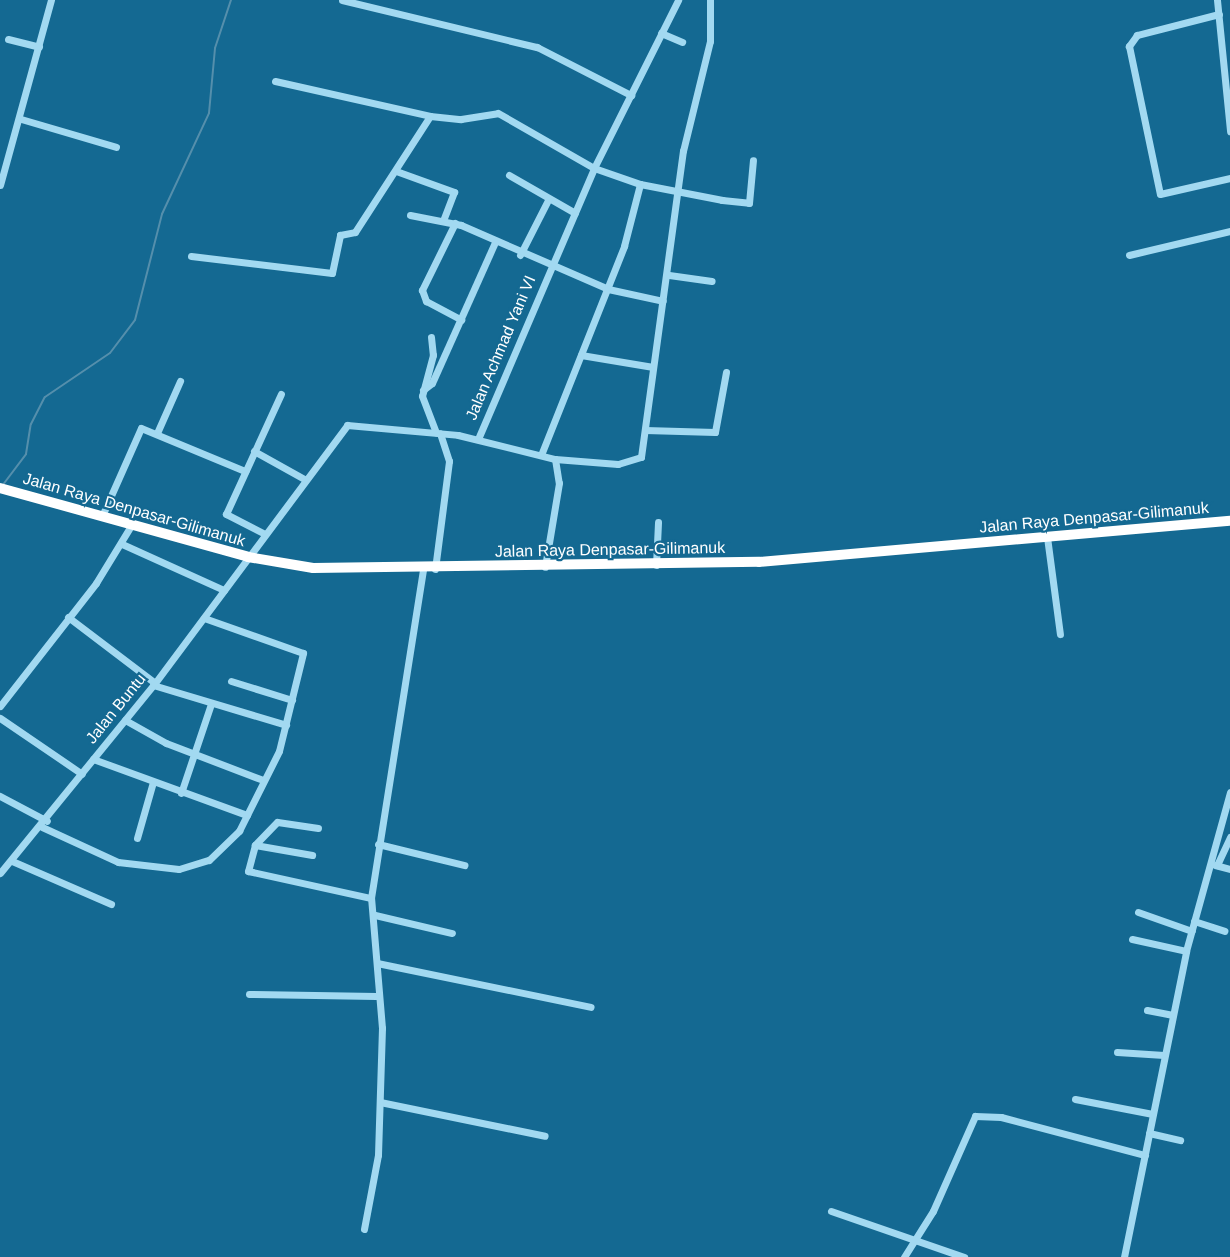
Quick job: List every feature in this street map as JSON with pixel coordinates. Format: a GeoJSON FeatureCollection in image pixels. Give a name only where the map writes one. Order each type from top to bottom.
{"type":"FeatureCollection","features":[{"type":"Feature","properties":{"kind":"highway","name":"Jalan Raya Denpasar-Gilimanuk"},"geometry":{"type":"LineString","coordinates":[[0,488],[248,557],[313,568],[435,569],[759,562],[1230,522]]}},
{"type":"Feature","properties":{"kind":"street"},"geometry":{"type":"LineString","coordinates":[[0,185],[3,165],[21,119],[51,0]]}},
{"type":"Feature","properties":{"kind":"street"},"geometry":{"type":"LineString","coordinates":[[342,0],[547,50],[631,95]]}},
{"type":"Feature","properties":{"kind":"street","name":"Jalan Achmad Yani VI"},"geometry":{"type":"LineString","coordinates":[[248,557],[304,479],[347,425],[442,433],[478,439],[594,168],[678,0]]}},
{"type":"Feature","properties":{"kind":"street"},"geometry":{"type":"LineString","coordinates":[[478,439],[555,459],[631,462],[641,457],[663,301],[669,275],[683,151],[710,41],[710,0]]}},
{"type":"Feature","properties":{"kind":"street"},"geometry":{"type":"LineString","coordinates":[[1217,0],[1230,131]]}},
{"type":"Feature","properties":{"kind":"street"},"geometry":{"type":"LineString","coordinates":[[1218,14],[1137,35],[1130,46],[1160,194],[1230,178]]}},
{"type":"Feature","properties":{"kind":"street"},"geometry":{"type":"LineString","coordinates":[[661,33],[682,42]]}},
{"type":"Feature","properties":{"kind":"street"},"geometry":{"type":"LineString","coordinates":[[8,39],[39,47]]}},
{"type":"Feature","properties":{"kind":"street"},"geometry":{"type":"LineString","coordinates":[[275,81],[430,116],[502,115],[594,168],[640,184],[680,193],[749,203],[753,160]]}},
{"type":"Feature","properties":{"kind":"street"},"geometry":{"type":"LineString","coordinates":[[190,256],[332,273],[340,235],[355,232],[430,116]]}},
{"type":"Feature","properties":{"kind":"street"},"geometry":{"type":"LineString","coordinates":[[21,119],[116,147]]}},
{"type":"Feature","properties":{"kind":"street"},"geometry":{"type":"LineString","coordinates":[[396,171],[454,192],[443,221]]}},
{"type":"Feature","properties":{"kind":"street"},"geometry":{"type":"LineString","coordinates":[[509,175],[548,200],[575,213]]}},
{"type":"Feature","properties":{"kind":"street"},"geometry":{"type":"LineString","coordinates":[[541,455],[608,290],[640,184]]}},
{"type":"Feature","properties":{"kind":"street"},"geometry":{"type":"LineString","coordinates":[[520,255],[548,200]]}},
{"type":"Feature","properties":{"kind":"street"},"geometry":{"type":"LineString","coordinates":[[410,214],[455,223],[520,255],[608,290],[663,301]]}},
{"type":"Feature","properties":{"kind":"street"},"geometry":{"type":"LineString","coordinates":[[455,223],[422,290],[426,301],[461,320]]}},
{"type":"Feature","properties":{"kind":"street"},"geometry":{"type":"LineString","coordinates":[[1129,255],[1230,231]]}},
{"type":"Feature","properties":{"kind":"street"},"geometry":{"type":"LineString","coordinates":[[425,389],[461,320],[495,242]]}},
{"type":"Feature","properties":{"kind":"street"},"geometry":{"type":"LineString","coordinates":[[669,275],[712,281]]}},
{"type":"Feature","properties":{"kind":"street"},"geometry":{"type":"LineString","coordinates":[[431,337],[433,355],[425,389],[442,433],[449,467],[435,569]]}},
{"type":"Feature","properties":{"kind":"street"},"geometry":{"type":"LineString","coordinates":[[581,355],[653,367]]}},
{"type":"Feature","properties":{"kind":"street"},"geometry":{"type":"LineString","coordinates":[[645,430],[715,432],[726,372]]}},
{"type":"Feature","properties":{"kind":"street"},"geometry":{"type":"LineString","coordinates":[[157,433],[180,381]]}},
{"type":"Feature","properties":{"kind":"street"},"geometry":{"type":"LineString","coordinates":[[265,534],[226,516],[281,394]]}},
{"type":"Feature","properties":{"kind":"street"},"geometry":{"type":"LineString","coordinates":[[102,516],[138,430],[157,433],[245,471]]}},
{"type":"Feature","properties":{"kind":"street"},"geometry":{"type":"LineString","coordinates":[[254,451],[304,479]]}},
{"type":"Feature","properties":{"kind":"street"},"geometry":{"type":"LineString","coordinates":[[545,567],[559,483],[555,459]]}},
{"type":"Feature","properties":{"kind":"street"},"geometry":{"type":"LineString","coordinates":[[656,565],[658,522]]}},
{"type":"Feature","properties":{"kind":"street"},"geometry":{"type":"LineString","coordinates":[[0,706],[122,544],[132,524]]}},
{"type":"Feature","properties":{"kind":"street"},"geometry":{"type":"LineString","coordinates":[[1047,537],[1060,634]]}},
{"type":"Feature","properties":{"kind":"street"},"geometry":{"type":"LineString","coordinates":[[122,544],[224,590]]}},
{"type":"Feature","properties":{"kind":"street","name":"Jalan Buntu"},"geometry":{"type":"LineString","coordinates":[[0,873],[45,824],[93,759],[154,684],[248,557]]}},
{"type":"Feature","properties":{"kind":"street"},"geometry":{"type":"LineString","coordinates":[[364,1229],[378,1155],[380,1102],[377,1052],[382,1028],[376,996],[375,915],[371,898],[423,569]]}},
{"type":"Feature","properties":{"kind":"street"},"geometry":{"type":"LineString","coordinates":[[68,617],[154,684],[211,704],[286,725]]}},
{"type":"Feature","properties":{"kind":"street"},"geometry":{"type":"LineString","coordinates":[[0,796],[45,824],[118,862],[178,869],[209,860],[247,815],[263,780],[286,725],[301,650],[264,642],[204,618]]}},
{"type":"Feature","properties":{"kind":"street"},"geometry":{"type":"LineString","coordinates":[[231,681],[292,700]]}},
{"type":"Feature","properties":{"kind":"street"},"geometry":{"type":"LineString","coordinates":[[181,793],[211,704]]}},
{"type":"Feature","properties":{"kind":"street"},"geometry":{"type":"LineString","coordinates":[[0,718],[82,774]]}},
{"type":"Feature","properties":{"kind":"street"},"geometry":{"type":"LineString","coordinates":[[125,720],[193,752],[263,780]]}},
{"type":"Feature","properties":{"kind":"street"},"geometry":{"type":"LineString","coordinates":[[93,759],[181,793],[247,815]]}},
{"type":"Feature","properties":{"kind":"street"},"geometry":{"type":"LineString","coordinates":[[137,838],[153,782]]}},
{"type":"Feature","properties":{"kind":"street"},"geometry":{"type":"LineString","coordinates":[[1124,1257],[1186,951],[1213,864],[1230,792]]}},
{"type":"Feature","properties":{"kind":"street"},"geometry":{"type":"LineString","coordinates":[[318,828],[279,820],[255,845],[250,872],[371,898]]}},
{"type":"Feature","properties":{"kind":"street"},"geometry":{"type":"LineString","coordinates":[[1213,864],[1230,837]]}},
{"type":"Feature","properties":{"kind":"street"},"geometry":{"type":"LineString","coordinates":[[378,844],[464,865]]}},
{"type":"Feature","properties":{"kind":"street"},"geometry":{"type":"LineString","coordinates":[[255,845],[312,855]]}},
{"type":"Feature","properties":{"kind":"street"},"geometry":{"type":"LineString","coordinates":[[12,861],[111,904]]}},
{"type":"Feature","properties":{"kind":"street"},"geometry":{"type":"LineString","coordinates":[[1213,864],[1230,868]]}},
{"type":"Feature","properties":{"kind":"street"},"geometry":{"type":"LineString","coordinates":[[1138,912],[1192,931]]}},
{"type":"Feature","properties":{"kind":"street"},"geometry":{"type":"LineString","coordinates":[[375,915],[452,933]]}},
{"type":"Feature","properties":{"kind":"street"},"geometry":{"type":"LineString","coordinates":[[1194,921],[1224,931]]}},
{"type":"Feature","properties":{"kind":"street"},"geometry":{"type":"LineString","coordinates":[[1132,939],[1186,951]]}},
{"type":"Feature","properties":{"kind":"street"},"geometry":{"type":"LineString","coordinates":[[377,963],[591,1007]]}},
{"type":"Feature","properties":{"kind":"street"},"geometry":{"type":"LineString","coordinates":[[249,994],[376,996]]}},
{"type":"Feature","properties":{"kind":"street"},"geometry":{"type":"LineString","coordinates":[[1147,1010],[1172,1015]]}},
{"type":"Feature","properties":{"kind":"street"},"geometry":{"type":"LineString","coordinates":[[1117,1052],[1164,1055]]}},
{"type":"Feature","properties":{"kind":"street"},"geometry":{"type":"LineString","coordinates":[[1075,1100],[1153,1114]]}},
{"type":"Feature","properties":{"kind":"street"},"geometry":{"type":"LineString","coordinates":[[380,1102],[545,1136]]}},
{"type":"Feature","properties":{"kind":"street"},"geometry":{"type":"LineString","coordinates":[[904,1257],[933,1211],[969,1122],[987,1114],[1145,1155]]}},
{"type":"Feature","properties":{"kind":"street"},"geometry":{"type":"LineString","coordinates":[[1149,1133],[1180,1140]]}},
{"type":"Feature","properties":{"kind":"street"},"geometry":{"type":"LineString","coordinates":[[831,1211],[915,1238],[964,1257]]}},
{"type":"Feature","properties":{"kind":"waterway"},"geometry":{"type":"LineString","coordinates":[[2,486],[26,454],[31,424],[45,397],[110,353],[135,320],[162,214],[209,113],[215,48],[231,0]]}}]}
